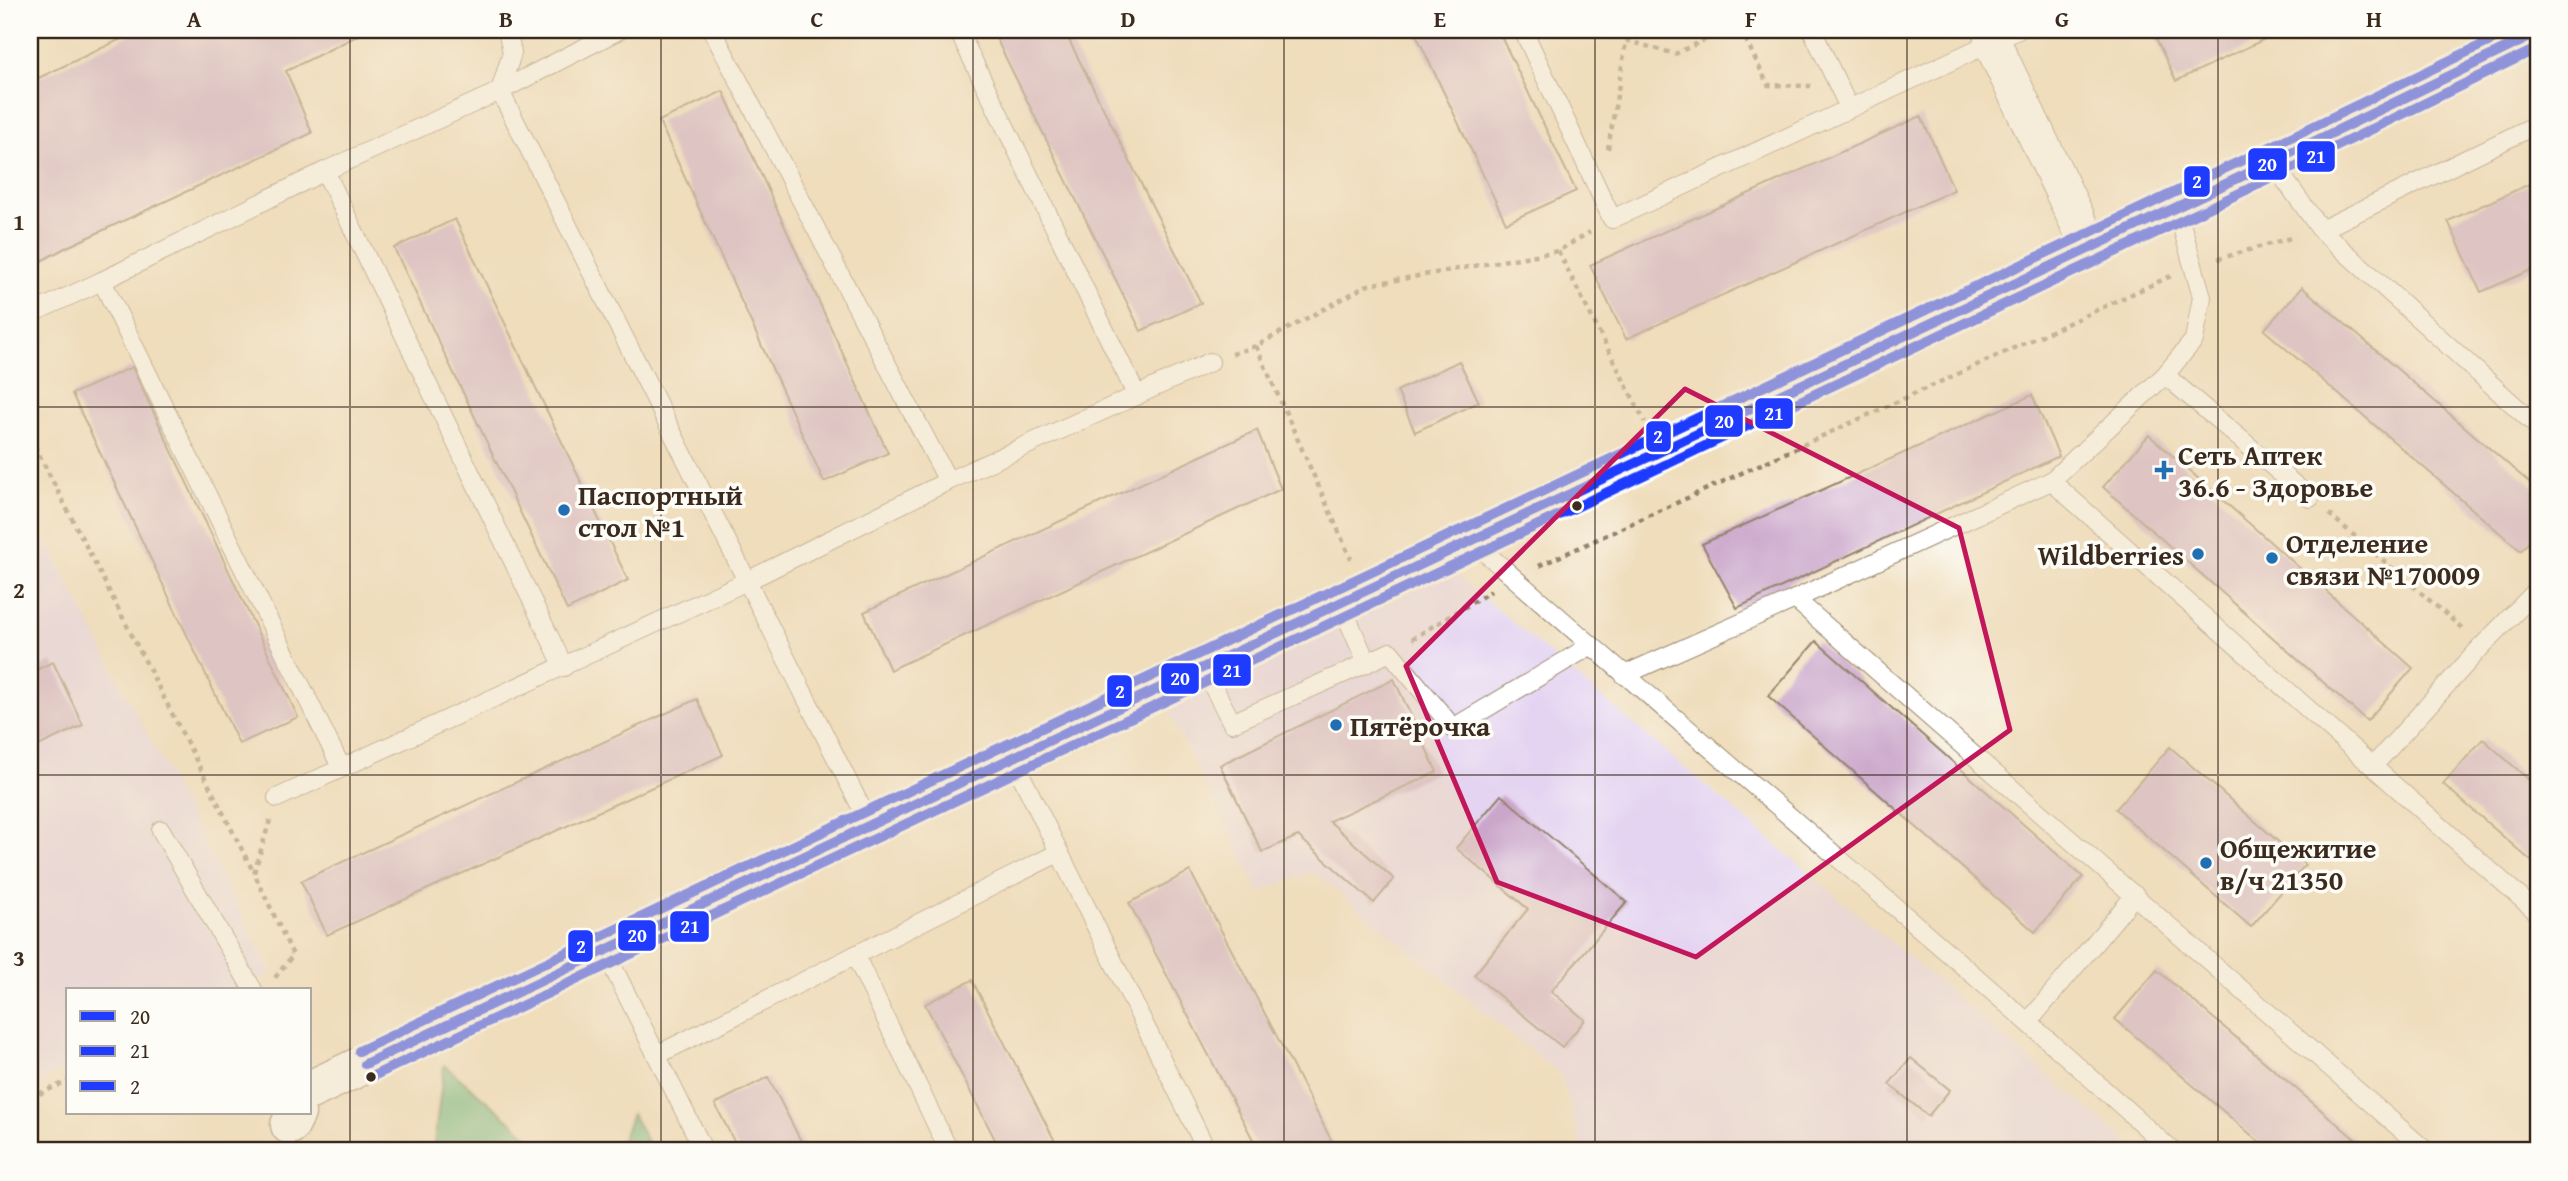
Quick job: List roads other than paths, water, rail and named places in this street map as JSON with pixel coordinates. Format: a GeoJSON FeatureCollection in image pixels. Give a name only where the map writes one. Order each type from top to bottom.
{"type":"FeatureCollection","features":[{"type":"Feature","properties":{"kind":"street"},"geometry":{"type":"LineString","coordinates":[[312,1089],[1470,539],[2272,162],[2538,33]]}},
{"type":"Feature","properties":{"kind":"street"},"geometry":{"type":"LineString","coordinates":[[2005,36],[2090,247]]}},
{"type":"Feature","properties":{"kind":"lane"},"geometry":{"type":"LineString","coordinates":[[507,30],[512,53],[500,91],[870,825]]}},
{"type":"Feature","properties":{"kind":"lane"},"geometry":{"type":"LineString","coordinates":[[30,314],[325,171],[500,91],[619,30]]}},
{"type":"Feature","properties":{"kind":"lane"},"geometry":{"type":"LineString","coordinates":[[712,30],[948,481]]}},
{"type":"Feature","properties":{"kind":"lane"},"geometry":{"type":"LineString","coordinates":[[958,30],[1137,396]]}},
{"type":"Feature","properties":{"kind":"lane"},"geometry":{"type":"LineString","coordinates":[[1524,30],[1612,219],[2005,36]]}},
{"type":"Feature","properties":{"kind":"lane"},"geometry":{"type":"LineString","coordinates":[[1812,30],[1849,108]]}},
{"type":"Feature","properties":{"kind":"lane"},"geometry":{"type":"LineString","coordinates":[[2321,230],[2538,124]]}},
{"type":"Feature","properties":{"kind":"lane"},"geometry":{"type":"LineString","coordinates":[[2272,162],[2321,230],[2538,427]]}},
{"type":"Feature","properties":{"kind":"lane"},"geometry":{"type":"LineString","coordinates":[[325,171],[564,667]]}},
{"type":"Feature","properties":{"kind":"lane"},"geometry":{"type":"LineString","coordinates":[[1624,675],[2051,481],[2165,374],[2194,340],[2202,298],[2176,206]]}},
{"type":"Feature","properties":{"kind":"lane"},"geometry":{"type":"LineString","coordinates":[[102,281],[341,767]]}},
{"type":"Feature","properties":{"kind":"lane"},"geometry":{"type":"LineString","coordinates":[[277,797],[564,667],[747,581],[948,481],[1210,362]]}},
{"type":"Feature","properties":{"kind":"lane"},"geometry":{"type":"LineString","coordinates":[[2165,374],[2310,498]]}},
{"type":"Feature","properties":{"kind":"lane"},"geometry":{"type":"LineString","coordinates":[[2051,481],[2538,913]]}},
{"type":"Feature","properties":{"kind":"lane"},"geometry":{"type":"LineString","coordinates":[[1470,539],[1590,646],[2029,1021],[2172,1151]]}},
{"type":"Feature","properties":{"kind":"lane"},"geometry":{"type":"LineString","coordinates":[[2373,766],[2538,589]]}},
{"type":"Feature","properties":{"kind":"lane"},"geometry":{"type":"LineString","coordinates":[[1352,596],[1367,663]]}},
{"type":"Feature","properties":{"kind":"lane"},"geometry":{"type":"LineString","coordinates":[[1795,599],[2426,1151]]}},
{"type":"Feature","properties":{"kind":"lane"},"geometry":{"type":"LineString","coordinates":[[1203,667],[1232,723],[1390,652],[1453,728],[1590,646]]}},
{"type":"Feature","properties":{"kind":"lane"},"geometry":{"type":"LineString","coordinates":[[1012,757],[1207,1151]]}},
{"type":"Feature","properties":{"kind":"lane"},"geometry":{"type":"LineString","coordinates":[[161,830],[252,988]]}},
{"type":"Feature","properties":{"kind":"lane"},"geometry":{"type":"LineString","coordinates":[[657,1055],[1058,853]]}},
{"type":"Feature","properties":{"kind":"lane"},"geometry":{"type":"LineString","coordinates":[[2029,1021],[2135,895]]}},
{"type":"Feature","properties":{"kind":"lane"},"geometry":{"type":"LineString","coordinates":[[605,951],[704,1151]]}},
{"type":"Feature","properties":{"kind":"lane"},"geometry":{"type":"LineString","coordinates":[[855,955],[949,1151]]}},
{"type":"Feature","properties":{"kind":"place","name":"Сеть Аптек 36.6 - Здоровье"},"geometry":{"type":"Point","coordinates":[2164,470]}},
{"type":"Feature","properties":{"kind":"place","name":"Паспортный стол №1"},"geometry":{"type":"Point","coordinates":[564,510]}},
{"type":"Feature","properties":{"kind":"place","name":"Wildberries"},"geometry":{"type":"Point","coordinates":[2198,554]}},
{"type":"Feature","properties":{"kind":"place","name":"Отделение связи №170009"},"geometry":{"type":"Point","coordinates":[2272,558]}},
{"type":"Feature","properties":{"kind":"place","name":"Пятёрочка"},"geometry":{"type":"Point","coordinates":[1336,725]}},
{"type":"Feature","properties":{"kind":"place","name":"Общежитие в/ч 21350"},"geometry":{"type":"Point","coordinates":[2206,863]}}]}
